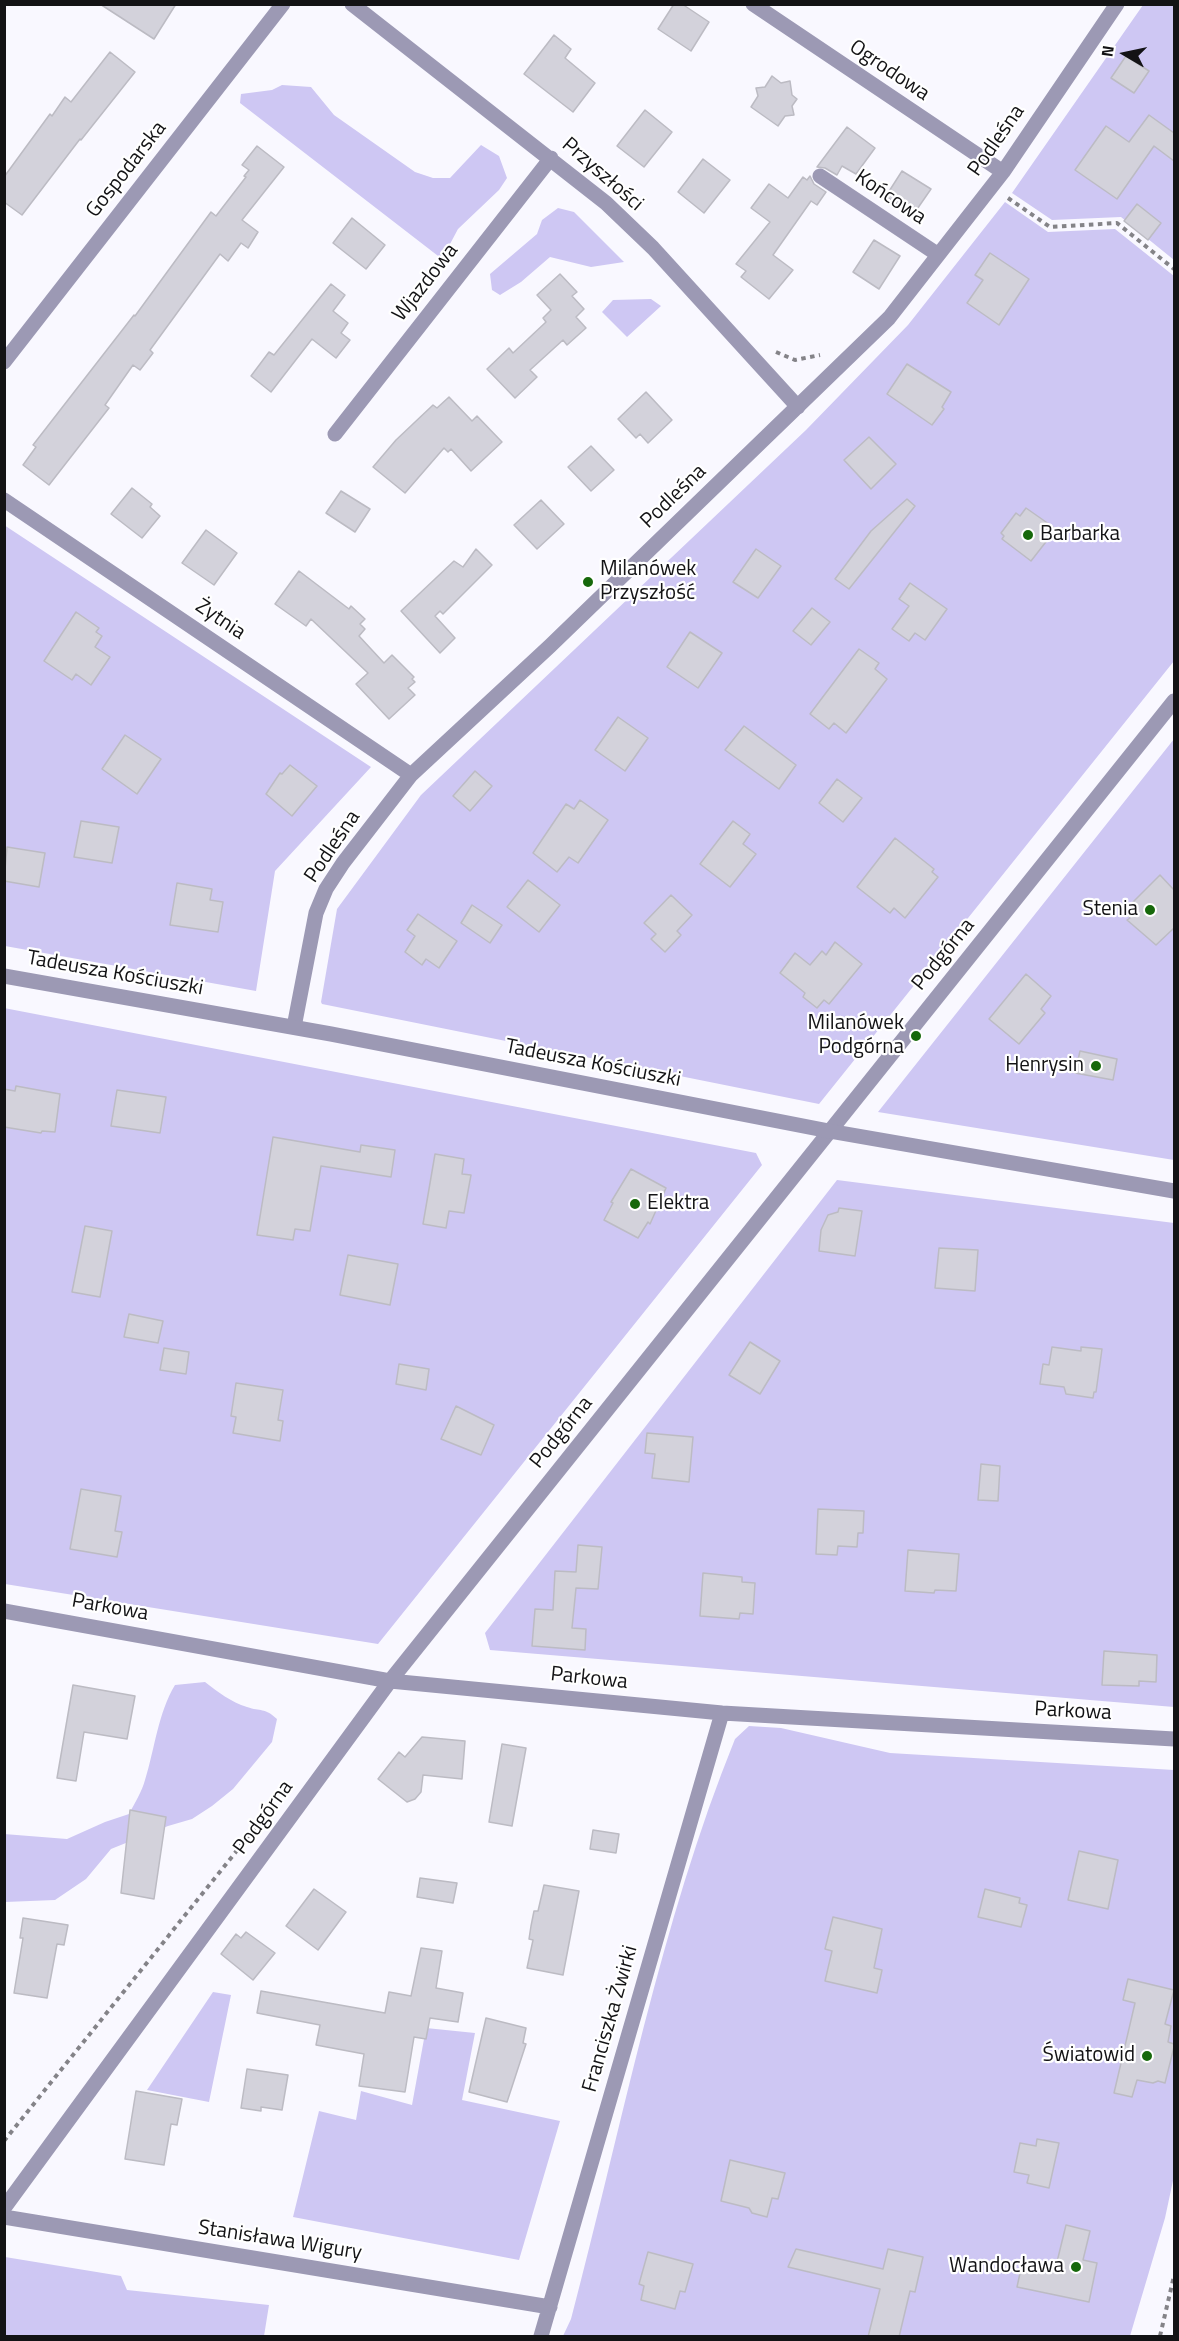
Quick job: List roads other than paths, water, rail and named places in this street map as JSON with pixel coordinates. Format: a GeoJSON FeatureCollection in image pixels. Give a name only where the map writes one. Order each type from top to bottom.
{"type":"FeatureCollection","features":[{"type":"Feature","properties":{"kind":"street","name":"Gospodarska"},"geometry":{"type":"LineString","coordinates":[[4,362],[283,4]]}},
{"type":"Feature","properties":{"kind":"street","name":"Przyszłości"},"geometry":{"type":"LineString","coordinates":[[352,4],[606,203],[653,248],[798,407]]}},
{"type":"Feature","properties":{"kind":"street","name":"Ogrodowa"},"geometry":{"type":"LineString","coordinates":[[753,4],[1003,172]]}},
{"type":"Feature","properties":{"kind":"street","name":"Podleśna"},"geometry":{"type":"LineString","coordinates":[[294,1027],[316,914],[326,889],[343,863],[411,775],[550,646],[889,318],[1003,172],[1117,4]]}},
{"type":"Feature","properties":{"kind":"street","name":"Wjazdowa"},"geometry":{"type":"LineString","coordinates":[[335,434],[550,158]]}},
{"type":"Feature","properties":{"kind":"street","name":"Końcowa"},"geometry":{"type":"LineString","coordinates":[[820,176],[938,254]]}},
{"type":"Feature","properties":{"kind":"street","name":"Żytnia"},"geometry":{"type":"LineString","coordinates":[[4,500],[411,775]]}},
{"type":"Feature","properties":{"kind":"street","name":"Podgórna"},"geometry":{"type":"LineString","coordinates":[[4,2208],[390,1681],[1174,701]]}},
{"type":"Feature","properties":{"kind":"street","name":"Tadeusza Kościuszki"},"geometry":{"type":"LineString","coordinates":[[4,976],[294,1027],[830,1131],[1174,1191]]}},
{"type":"Feature","properties":{"kind":"street","name":"Parkowa"},"geometry":{"type":"LineString","coordinates":[[4,1611],[390,1681],[722,1713],[1174,1739]]}},
{"type":"Feature","properties":{"kind":"street","name":"Franciszka Żwirki"},"geometry":{"type":"LineString","coordinates":[[541,2337],[722,1713]]}},
{"type":"Feature","properties":{"kind":"street","name":"Stanisława Wigury"},"geometry":{"type":"LineString","coordinates":[[4,2217],[550,2307]]}},
{"type":"Feature","properties":{"kind":"place","name":"Barbarka"},"geometry":{"type":"Point","coordinates":[1028,535]}},
{"type":"Feature","properties":{"kind":"place","name":"Milanówek Przyszłość"},"geometry":{"type":"Point","coordinates":[588,582]}},
{"type":"Feature","properties":{"kind":"place","name":"Stenia"},"geometry":{"type":"Point","coordinates":[1150,910]}},
{"type":"Feature","properties":{"kind":"place","name":"Milanówek Podgórna"},"geometry":{"type":"Point","coordinates":[916,1036]}},
{"type":"Feature","properties":{"kind":"place","name":"Henrysin"},"geometry":{"type":"Point","coordinates":[1096,1066]}},
{"type":"Feature","properties":{"kind":"place","name":"Elektra"},"geometry":{"type":"Point","coordinates":[635,1204]}},
{"type":"Feature","properties":{"kind":"place","name":"Światowid"},"geometry":{"type":"Point","coordinates":[1147,2056]}},
{"type":"Feature","properties":{"kind":"place","name":"Wandocława"},"geometry":{"type":"Point","coordinates":[1076,2267]}}]}
